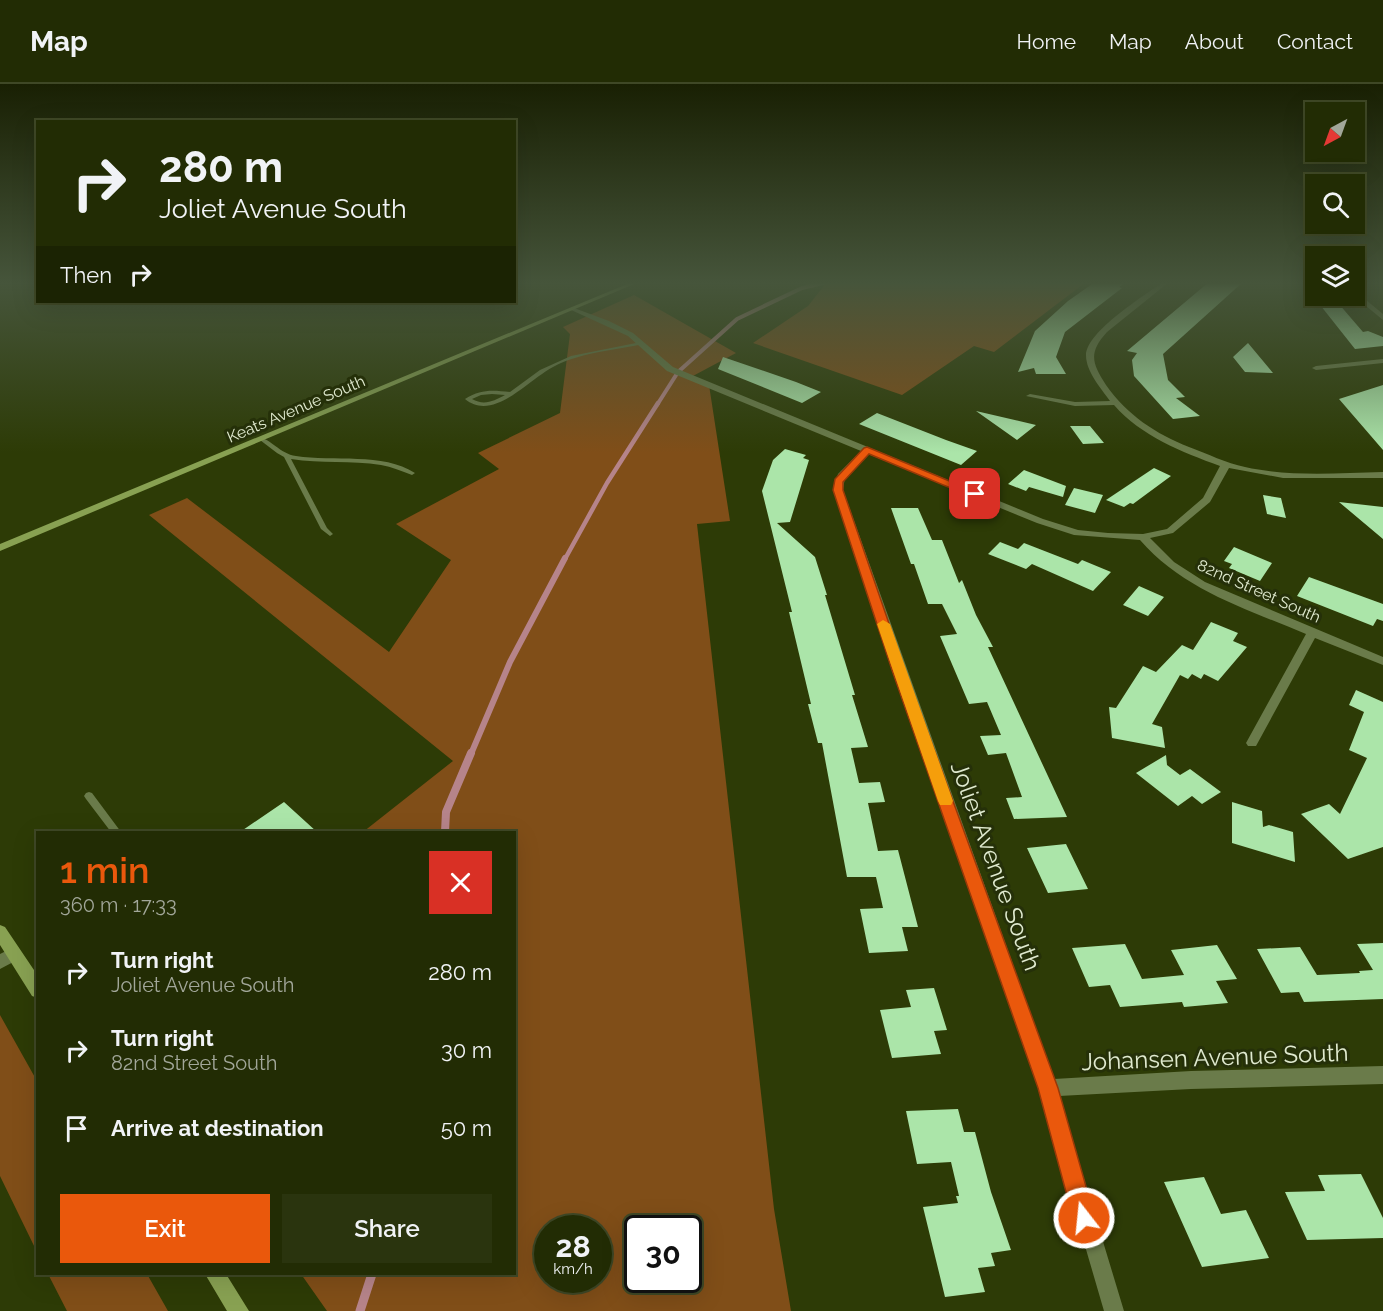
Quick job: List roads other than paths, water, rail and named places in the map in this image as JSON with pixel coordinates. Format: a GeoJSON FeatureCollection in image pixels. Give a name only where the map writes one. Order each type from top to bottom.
{"type":"FeatureCollection","features":[{"type":"Feature","properties":{"kind":"main road","name":"Keats Avenue South"},"geometry":{"type":"LineString","coordinates":[[0,548],[500,339]]}},
{"type":"Feature","properties":{"kind":"main road"},"geometry":{"type":"LineString","coordinates":[[0,932],[7,958],[36,989]]}},
{"type":"Feature","properties":{"kind":"main road"},"geometry":{"type":"LineString","coordinates":[[216,1275],[239,1311]]}},
{"type":"Feature","properties":{"kind":"street"},"geometry":{"type":"LineString","coordinates":[[635,339],[670,369],[1061,528],[1108,536],[1143,537],[1170,531],[1207,500],[1225,465]]}},
{"type":"Feature","properties":{"kind":"street"},"geometry":{"type":"LineString","coordinates":[[1098,339],[1090,350],[1095,374],[1115,404],[1148,430],[1225,465],[1300,476],[1383,475]]}},
{"type":"Feature","properties":{"kind":"street"},"geometry":{"type":"LineString","coordinates":[[1316,368],[1383,361]]}},
{"type":"Feature","properties":{"kind":"street"},"geometry":{"type":"LineString","coordinates":[[1030,396],[1075,404],[1115,404]]}},
{"type":"Feature","properties":{"kind":"street","name":"Joliet Avenue South"},"geometry":{"type":"LineString","coordinates":[[867,450],[841,476],[838,490],[899,670],[1048,1088],[1096,1262],[1114,1311]]}},
{"type":"Feature","properties":{"kind":"street","name":"82nd Street South"},"geometry":{"type":"LineString","coordinates":[[1143,537],[1153,550],[1187,578],[1383,661]]}},
{"type":"Feature","properties":{"kind":"street"},"geometry":{"type":"LineString","coordinates":[[1252,743],[1313,632]]}},
{"type":"Feature","properties":{"kind":"street","name":"Johansen Avenue South"},"geometry":{"type":"LineString","coordinates":[[1048,1088],[1191,1080],[1383,1075]]}},
{"type":"Feature","properties":{"kind":"lane"},"geometry":{"type":"LineString","coordinates":[[511,394],[480,393],[468,399],[485,405],[511,394],[542,371],[573,357],[641,343]]}},
{"type":"Feature","properties":{"kind":"lane"},"geometry":{"type":"LineString","coordinates":[[262,440],[287,457],[324,529],[330,534]]}},
{"type":"Feature","properties":{"kind":"lane"},"geometry":{"type":"LineString","coordinates":[[287,457],[370,460],[402,468],[412,473]]}},
{"type":"Feature","properties":{"kind":"lane"},"geometry":{"type":"LineString","coordinates":[[89,796],[115,831]]}},
{"type":"Feature","properties":{"kind":"waterway"},"geometry":{"type":"LineString","coordinates":[[657,405],[678,372],[714,339]]}},
{"type":"Feature","properties":{"kind":"waterway"},"geometry":{"type":"LineString","coordinates":[[565,559],[607,483],[658,403]]}},
{"type":"Feature","properties":{"kind":"waterway"},"geometry":{"type":"LineString","coordinates":[[471,754],[510,662],[565,558]]}},
{"type":"Feature","properties":{"kind":"waterway"},"geometry":{"type":"LineString","coordinates":[[445,831],[446,812],[471,753]]}},
{"type":"Feature","properties":{"kind":"waterway"},"geometry":{"type":"LineString","coordinates":[[360,1311],[372,1275]]}}]}
